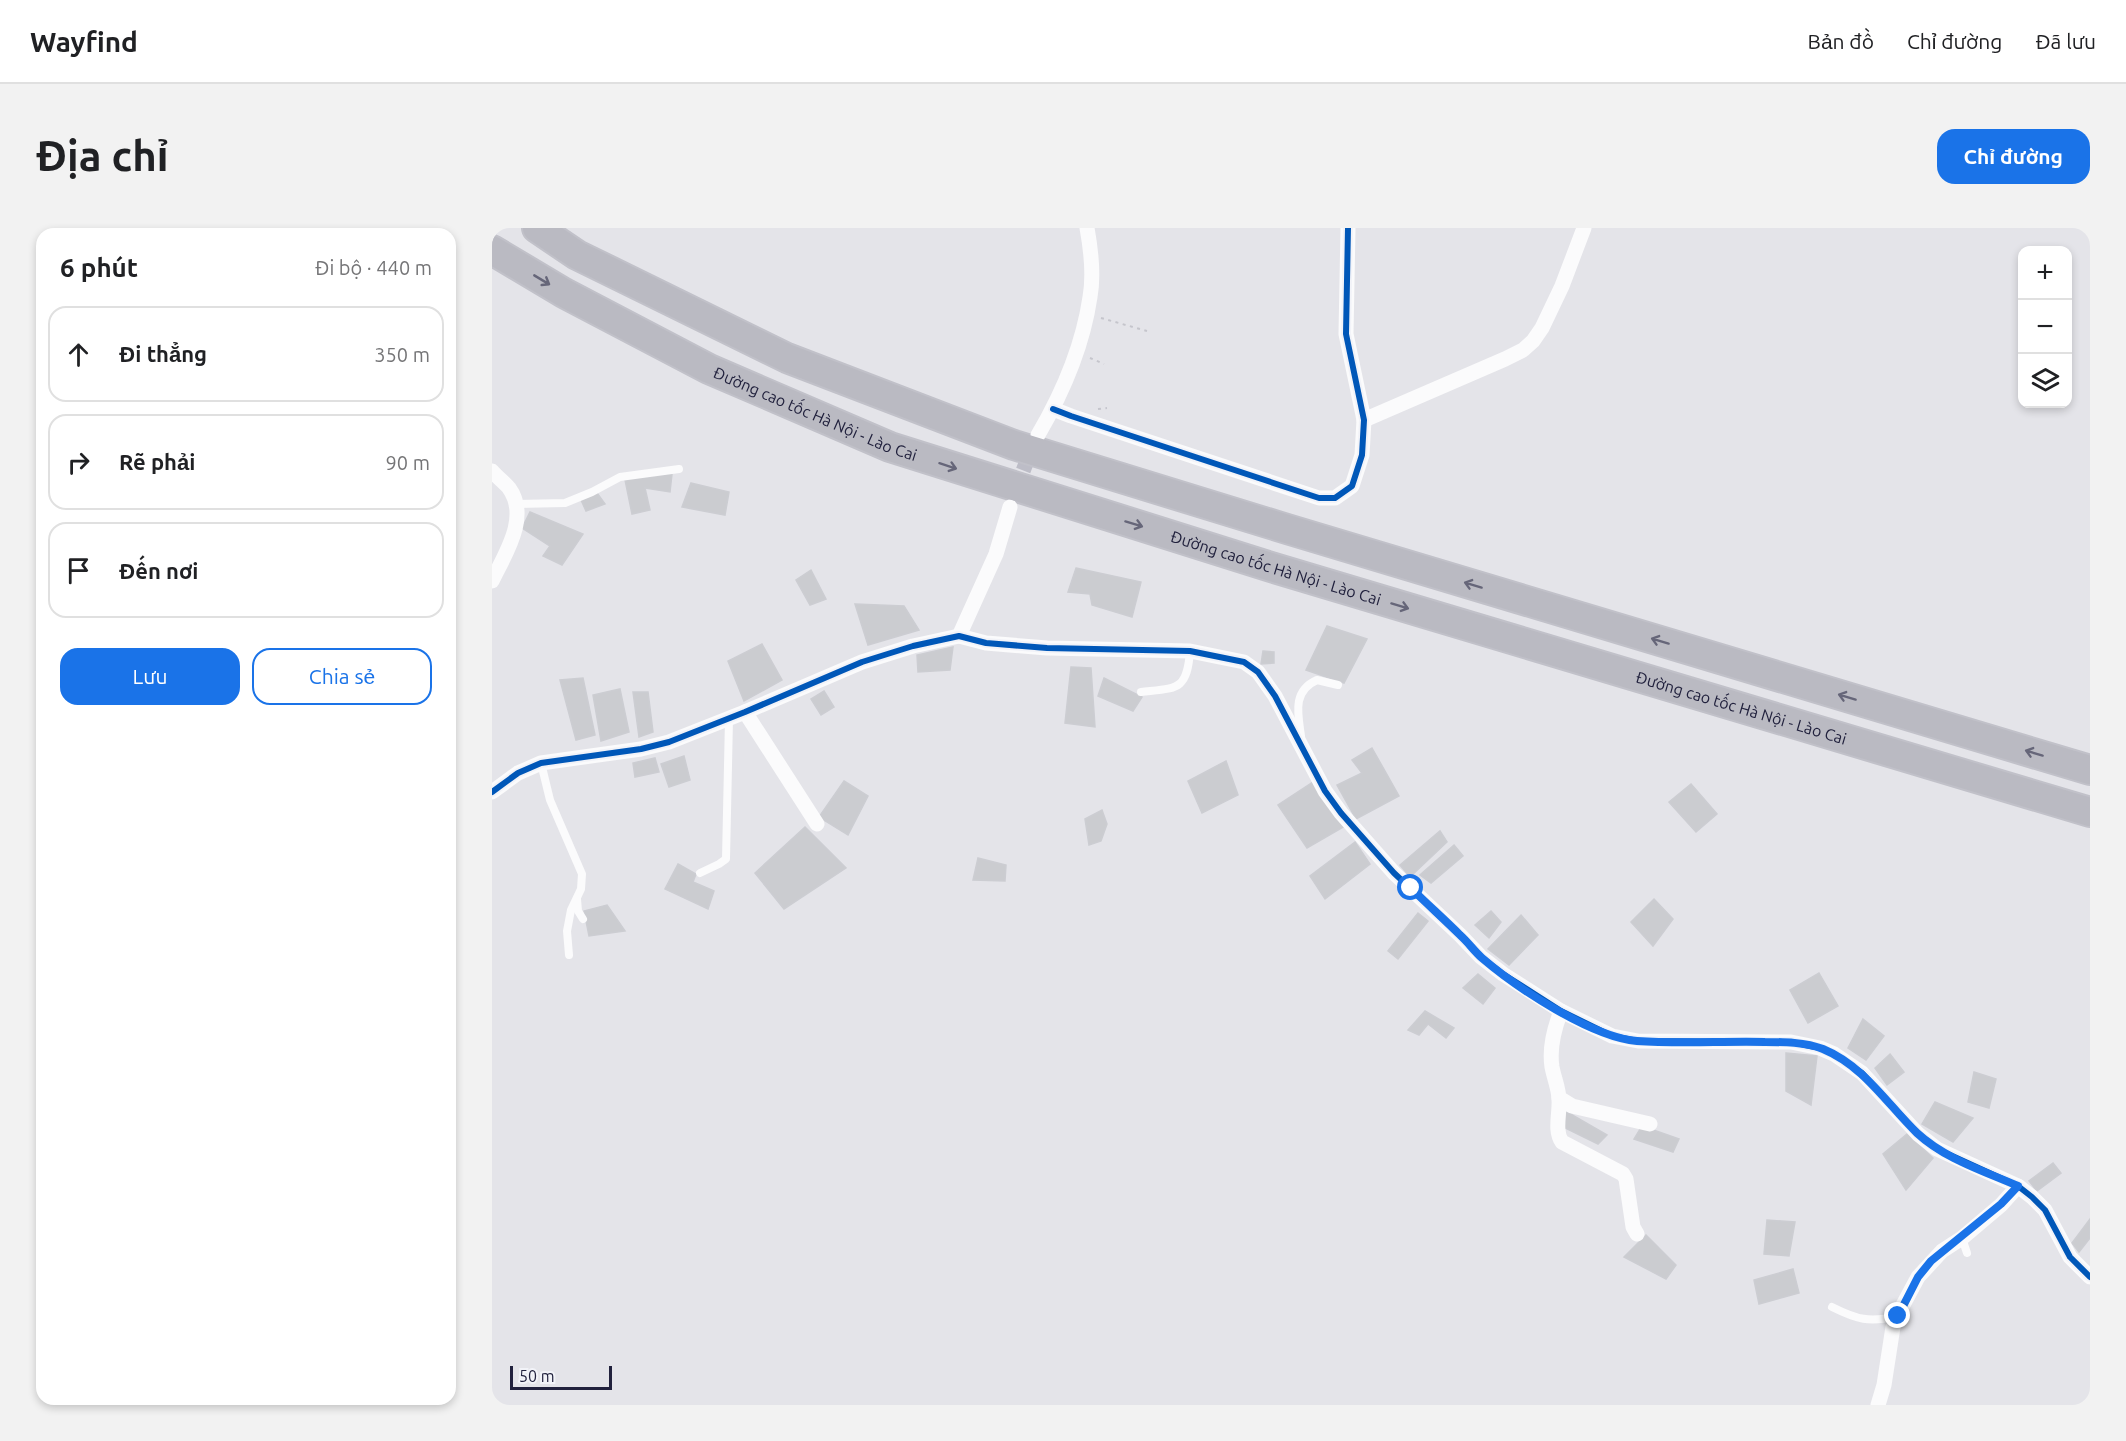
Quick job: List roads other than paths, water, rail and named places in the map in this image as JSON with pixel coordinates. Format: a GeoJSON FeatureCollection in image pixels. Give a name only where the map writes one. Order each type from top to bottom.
{"type":"FeatureCollection","features":[{"type":"Feature","properties":{"kind":"highway"},"geometry":{"type":"LineString","coordinates":[[537,228],[577,255],[787,358],[1014,445],[1298,533],[2090,770]]}},
{"type":"Feature","properties":{"kind":"highway","name":"Đường cao tốc Hà Nội - Lào Cai"},"geometry":{"type":"LineString","coordinates":[[492,250],[564,293],[709,369],[890,447],[1260,563],[2090,812]]}},
{"type":"Feature","properties":{"kind":"street"},"geometry":{"type":"LineString","coordinates":[[1038,435],[1053,409],[1075,353],[1086,314],[1090,296],[1091,266],[1087,228]]}},
{"type":"Feature","properties":{"kind":"street"},"geometry":{"type":"LineString","coordinates":[[1053,409],[1319,498],[1335,498],[1344,493],[1352,486],[1362,455],[1364,420],[1346,334],[1348,228]]}},
{"type":"Feature","properties":{"kind":"street"},"geometry":{"type":"LineString","coordinates":[[1364,420],[1505,359],[1528,346],[1542,328],[1562,286],[1584,228]]}},
{"type":"Feature","properties":{"kind":"street"},"geometry":{"type":"LineString","coordinates":[[492,471],[508,488],[516,504],[517,518],[514,531],[492,581]]}},
{"type":"Feature","properties":{"kind":"street"},"geometry":{"type":"LineString","coordinates":[[959,636],[996,554],[1010,507]]}},
{"type":"Feature","properties":{"kind":"street"},"geometry":{"type":"LineString","coordinates":[[492,792],[518,773],[541,763],[669,742],[862,662],[913,646],[959,636],[986,643],[1047,648],[1190,651],[1244,662],[1258,672],[1275,696],[1325,790],[1341,813],[1394,873],[1481,957],[1527,991],[1612,1036],[1631,1040],[1791,1042],[1820,1048],[1834,1054],[1862,1074],[1918,1134],[1937,1149],[2018,1186],[2032,1197],[2045,1210],[2070,1257],[2088,1271]]}},
{"type":"Feature","properties":{"kind":"street"},"geometry":{"type":"LineString","coordinates":[[745,712],[817,824]]}},
{"type":"Feature","properties":{"kind":"street"},"geometry":{"type":"LineString","coordinates":[[1561,1011],[1554,1028],[1551,1050],[1559,1098],[1560,1140],[1596,1162],[1623,1174],[1626,1179],[1633,1227],[1637,1234]]}},
{"type":"Feature","properties":{"kind":"street"},"geometry":{"type":"LineString","coordinates":[[1559,1098],[1572,1106],[1650,1124]]}},
{"type":"Feature","properties":{"kind":"street"},"geometry":{"type":"LineString","coordinates":[[1878,1405],[1884,1386],[1893,1327],[1918,1277],[1942,1251],[1964,1245],[2018,1186]]}},
{"type":"Feature","properties":{"kind":"lane"},"geometry":{"type":"LineString","coordinates":[[516,504],[565,503],[620,477],[679,470]]}},
{"type":"Feature","properties":{"kind":"lane"},"geometry":{"type":"LineString","coordinates":[[1141,692],[1179,686],[1188,670],[1190,651]]}},
{"type":"Feature","properties":{"kind":"lane"},"geometry":{"type":"LineString","coordinates":[[1303,746],[1298,710],[1299,696],[1306,687],[1317,680],[1338,685]]}},
{"type":"Feature","properties":{"kind":"lane"},"geometry":{"type":"LineString","coordinates":[[699,873],[726,859],[729,718]]}},
{"type":"Feature","properties":{"kind":"lane"},"geometry":{"type":"LineString","coordinates":[[541,763],[550,800],[582,874],[581,890],[571,910],[567,931],[569,955]]}},
{"type":"Feature","properties":{"kind":"lane"},"geometry":{"type":"LineString","coordinates":[[576,897],[578,911],[583,920]]}},
{"type":"Feature","properties":{"kind":"lane"},"geometry":{"type":"LineString","coordinates":[[1833,1307],[1855,1318],[1871,1320],[1898,1316]]}},
{"type":"Feature","properties":{"kind":"tunnel"},"geometry":{"type":"LineString","coordinates":[[1015,492],[1033,445]]}}]}
